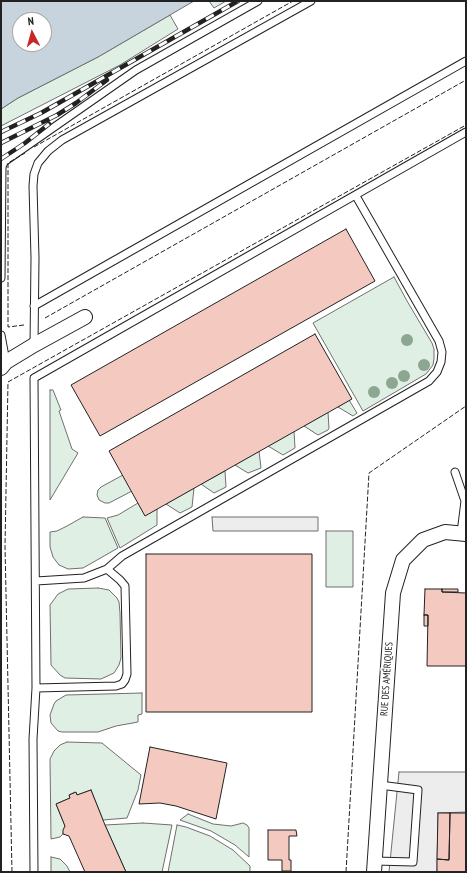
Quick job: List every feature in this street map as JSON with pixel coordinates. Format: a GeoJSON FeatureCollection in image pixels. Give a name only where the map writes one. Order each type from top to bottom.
{"type":"FeatureCollection","features":[{"type":"Feature","properties":{"kind":"street"},"geometry":{"type":"LineString","coordinates":[[4,365],[34,345],[85,317]]}},
{"type":"Feature","properties":{"kind":"street","name":"RUE DES AMÉRIQUES"},"geometry":{"type":"LineString","coordinates":[[375,866],[393,593],[403,560],[423,540],[445,532],[464,533]]}},
{"type":"Feature","properties":{"kind":"lane"},"geometry":{"type":"LineString","coordinates":[[1,278],[2,167],[4,162],[136,70],[258,1]]}},
{"type":"Feature","properties":{"kind":"lane"},"geometry":{"type":"LineString","coordinates":[[34,345],[35,258],[33,186],[34,174],[38,163],[48,151],[62,140],[311,1]]}},
{"type":"Feature","properties":{"kind":"lane"},"geometry":{"type":"LineString","coordinates":[[34,306],[466,61]]}},
{"type":"Feature","properties":{"kind":"lane"},"geometry":{"type":"LineString","coordinates":[[34,872],[33,739],[36,688],[36,581],[34,378],[466,132]]}},
{"type":"Feature","properties":{"kind":"lane"},"geometry":{"type":"LineString","coordinates":[[36,581],[84,578],[107,569],[122,556],[429,381],[437,372],[442,357],[439,341],[356,196]]}},
{"type":"Feature","properties":{"kind":"lane"},"geometry":{"type":"LineString","coordinates":[[1,335],[4,365]]}},
{"type":"Feature","properties":{"kind":"lane"},"geometry":{"type":"LineString","coordinates":[[455,472],[464,501],[464,533]]}},
{"type":"Feature","properties":{"kind":"lane"},"geometry":{"type":"LineString","coordinates":[[36,688],[116,686],[122,684],[125,680],[127,674],[124,586],[120,580],[107,569]]}},
{"type":"Feature","properties":{"kind":"lane"},"geometry":{"type":"LineString","coordinates":[[375,866],[413,862],[418,790],[380,785]]}},
{"type":"Feature","properties":{"kind":"green space"},"geometry":{"type":"Polygon","coordinates":[[[209,1],[226,1],[214,8],[209,1]]]}},
{"type":"Feature","properties":{"kind":"green space"},"geometry":{"type":"Polygon","coordinates":[[[170,15],[178,29],[120,65],[1,126],[1,109],[18,98],[98,57],[170,15]]]}},
{"type":"Feature","properties":{"kind":"green space"},"geometry":{"type":"Polygon","coordinates":[[[394,277],[432,343],[434,349],[433,365],[426,374],[363,411],[313,323],[394,277]]]}},
{"type":"Feature","properties":{"kind":"green space"},"geometry":{"type":"Polygon","coordinates":[[[50,390],[53,390],[61,410],[59,411],[72,449],[78,453],[50,500],[50,390]]]}},
{"type":"Feature","properties":{"kind":"green space"},"geometry":{"type":"Polygon","coordinates":[[[349,400],[357,413],[353,416],[338,407],[349,400]]]}},
{"type":"Feature","properties":{"kind":"green space"},"geometry":{"type":"Polygon","coordinates":[[[328,412],[328,430],[318,435],[304,426],[328,412]]]}},
{"type":"Feature","properties":{"kind":"green space"},"geometry":{"type":"Polygon","coordinates":[[[294,431],[295,448],[283,455],[268,446],[294,431]]]}},
{"type":"Feature","properties":{"kind":"green space"},"geometry":{"type":"Polygon","coordinates":[[[259,451],[261,468],[248,473],[235,465],[259,451]]]}},
{"type":"Feature","properties":{"kind":"green space"},"geometry":{"type":"Polygon","coordinates":[[[225,471],[226,487],[214,493],[201,484],[225,471]]]}},
{"type":"Feature","properties":{"kind":"green space"},"geometry":{"type":"Polygon","coordinates":[[[123,475],[132,491],[109,503],[99,500],[97,495],[98,490],[123,475]]]}},
{"type":"Feature","properties":{"kind":"green space"},"geometry":{"type":"Polygon","coordinates":[[[194,488],[192,507],[180,513],[166,504],[194,488]]]}},
{"type":"Feature","properties":{"kind":"green space"},"geometry":{"type":"Polygon","coordinates":[[[138,503],[157,509],[157,525],[120,548],[107,518],[118,515],[138,503]]]}},
{"type":"Feature","properties":{"kind":"green space"},"geometry":{"type":"Polygon","coordinates":[[[83,517],[105,518],[118,548],[83,568],[68,569],[59,565],[53,557],[50,547],[50,532],[57,531],[83,517]]]}},
{"type":"Feature","properties":{"kind":"green space"},"geometry":{"type":"Polygon","coordinates":[[[326,531],[353,531],[353,587],[326,587],[326,531]]]}},
{"type":"Feature","properties":{"kind":"green space"},"geometry":{"type":"Polygon","coordinates":[[[98,588],[109,590],[119,602],[121,658],[119,665],[114,673],[101,679],[65,678],[60,675],[51,665],[50,605],[58,594],[68,589],[98,588]]]}},
{"type":"Feature","properties":{"kind":"green space"},"geometry":{"type":"Polygon","coordinates":[[[142,693],[142,714],[138,715],[138,722],[116,726],[98,732],[62,732],[58,731],[51,723],[50,715],[54,704],[66,695],[142,693]]]}},
{"type":"Feature","properties":{"kind":"green space"},"geometry":{"type":"Polygon","coordinates":[[[67,742],[102,743],[141,775],[138,790],[127,818],[103,820],[91,790],[77,795],[75,792],[69,795],[70,798],[56,804],[65,826],[63,834],[60,837],[51,839],[50,759],[54,751],[60,745],[67,742]]]}},
{"type":"Feature","properties":{"kind":"green space"},"geometry":{"type":"Polygon","coordinates":[[[188,814],[213,824],[231,826],[243,823],[247,825],[249,828],[249,857],[235,845],[211,831],[180,820],[188,814]]]}},
{"type":"Feature","properties":{"kind":"green space"},"geometry":{"type":"Polygon","coordinates":[[[143,823],[172,825],[162,872],[126,872],[105,825],[143,823]]]}},
{"type":"Feature","properties":{"kind":"green space"},"geometry":{"type":"Polygon","coordinates":[[[177,825],[210,836],[233,850],[250,866],[250,872],[168,872],[177,825]]]}},
{"type":"Feature","properties":{"kind":"green space"},"geometry":{"type":"Polygon","coordinates":[[[51,857],[60,859],[67,866],[70,872],[51,872],[51,857]]]}},
{"type":"Feature","properties":{"kind":"shaded area"},"geometry":{"type":"Polygon","coordinates":[[[1,1],[194,1],[98,57],[18,98],[1,109],[1,1]]]}},
{"type":"Feature","properties":{"kind":"shaded area"},"geometry":{"type":"Polygon","coordinates":[[[212,517],[318,517],[318,531],[213,531],[212,517]]]}},
{"type":"Feature","properties":{"kind":"shaded area"},"geometry":{"type":"Polygon","coordinates":[[[399,772],[466,772],[466,812],[438,813],[437,872],[389,872],[399,772]]]}},
{"type":"Feature","properties":{"kind":"building"},"geometry":{"type":"Polygon","coordinates":[[[346,229],[375,281],[100,436],[71,385],[346,229]]]}},
{"type":"Feature","properties":{"kind":"building"},"geometry":{"type":"Polygon","coordinates":[[[315,334],[352,399],[145,516],[109,451],[315,334]]]}},
{"type":"Feature","properties":{"kind":"building"},"geometry":{"type":"Polygon","coordinates":[[[146,554],[312,554],[312,712],[146,712],[146,554]]]}},
{"type":"Feature","properties":{"kind":"building"},"geometry":{"type":"Polygon","coordinates":[[[425,589],[442,589],[442,592],[466,593],[466,666],[427,666],[428,615],[424,615],[425,589]]]}},
{"type":"Feature","properties":{"kind":"building"},"geometry":{"type":"Polygon","coordinates":[[[442,589],[458,589],[458,592],[442,592],[442,589]]]}},
{"type":"Feature","properties":{"kind":"building"},"geometry":{"type":"Polygon","coordinates":[[[424,615],[428,615],[428,626],[424,626],[424,615]]]}},
{"type":"Feature","properties":{"kind":"building"},"geometry":{"type":"Polygon","coordinates":[[[150,747],[227,763],[216,819],[176,806],[160,803],[139,804],[150,747]]]}},
{"type":"Feature","properties":{"kind":"building"},"geometry":{"type":"Polygon","coordinates":[[[91,790],[126,872],[85,872],[69,836],[63,834],[65,826],[56,804],[70,798],[69,795],[76,792],[77,795],[91,790]]]}},
{"type":"Feature","properties":{"kind":"building"},"geometry":{"type":"Polygon","coordinates":[[[438,813],[450,813],[449,860],[437,859],[438,813]]]}},
{"type":"Feature","properties":{"kind":"building"},"geometry":{"type":"Polygon","coordinates":[[[450,813],[466,813],[466,872],[437,872],[437,859],[449,860],[450,813]]]}},
{"type":"Feature","properties":{"kind":"building"},"geometry":{"type":"Polygon","coordinates":[[[268,830],[296,830],[297,836],[289,836],[289,860],[291,860],[291,871],[282,871],[282,860],[268,860],[268,830]]]}},
{"type":"Feature","properties":{"kind":"railway"},"geometry":{"type":"LineString","coordinates":[[1,132],[41,113],[238,1]]}},
{"type":"Feature","properties":{"kind":"railway"},"geometry":{"type":"LineString","coordinates":[[1,143],[57,115],[107,80]]}},
{"type":"Feature","properties":{"kind":"railway"},"geometry":{"type":"LineString","coordinates":[[1,159],[25,143],[49,124]]}},
{"type":"Feature","properties":{"kind":"fence"},"geometry":{"type":"LineString","coordinates":[[34,147],[293,1]]}},
{"type":"Feature","properties":{"kind":"fence"},"geometry":{"type":"LineString","coordinates":[[45,318],[466,80]]}},
{"type":"Feature","properties":{"kind":"fence"},"geometry":{"type":"LineString","coordinates":[[12,872],[5,546],[8,382],[466,125]]}},
{"type":"Feature","properties":{"kind":"fence"},"geometry":{"type":"LineString","coordinates":[[24,325],[8,327],[8,163],[25,153]]}},
{"type":"Feature","properties":{"kind":"fence"},"geometry":{"type":"LineString","coordinates":[[346,872],[369,473],[466,406]]}}]}
